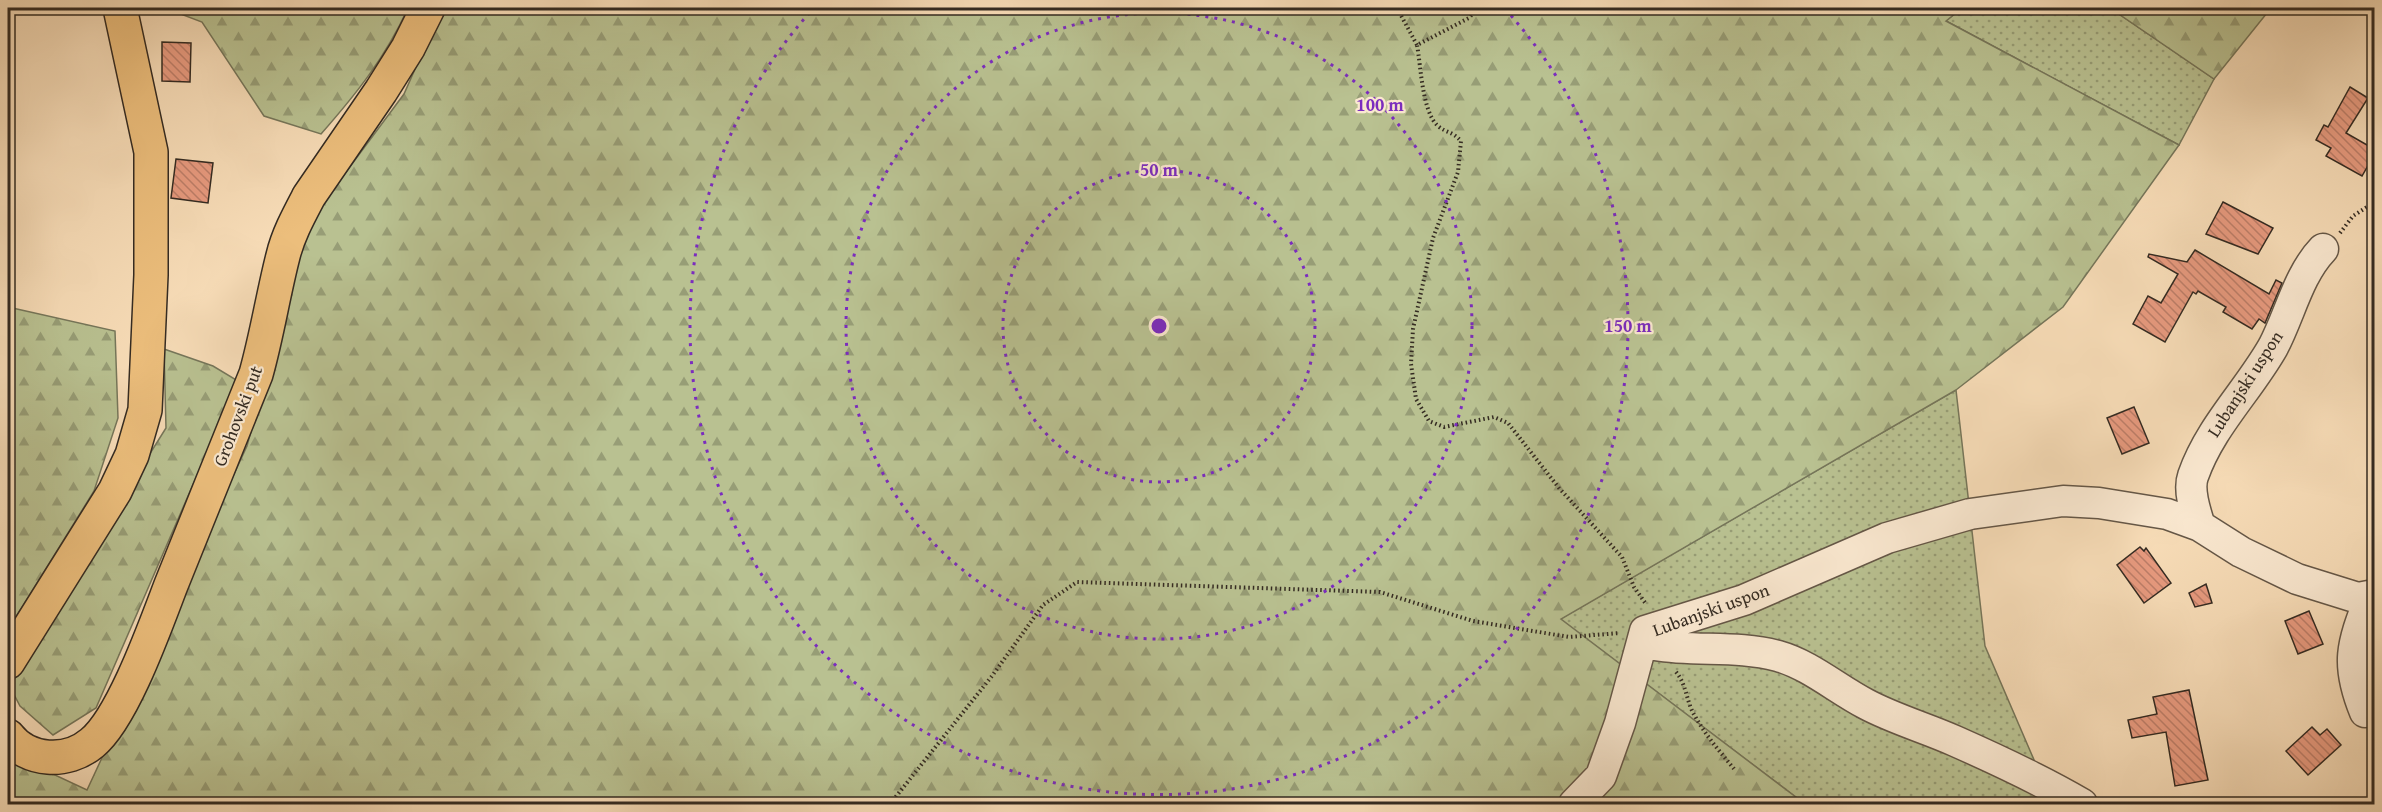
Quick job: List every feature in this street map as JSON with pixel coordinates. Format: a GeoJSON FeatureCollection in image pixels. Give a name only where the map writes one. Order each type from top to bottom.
{"type":"FeatureCollection","features":[{"type":"Feature","properties":{"kind":"main road"},"geometry":{"type":"LineString","coordinates":[[8,662],[116,491],[132,455],[145,410],[151,275],[151,152],[120,8]]}},
{"type":"Feature","properties":{"kind":"main road","name":"Grohovski put"},"geometry":{"type":"LineString","coordinates":[[8,736],[14,744],[32,754],[52,759],[77,753],[94,742],[120,702],[156,625],[256,374],[267,336],[283,254],[296,221],[309,196],[408,48],[428,8]]}},
{"type":"Feature","properties":{"kind":"street","name":"Lubanjski uspon"},"geometry":{"type":"LineString","coordinates":[[2200,526],[2194,507],[2192,479],[2208,441],[2273,347],[2312,261],[2323,249]]}},
{"type":"Feature","properties":{"kind":"street","name":"Lubanjski uspon"},"geometry":{"type":"LineString","coordinates":[[1653,634],[1744,600],[1887,538],[1970,514],[2063,501],[2099,503],[2167,514],[2200,526],[2241,552],[2297,579],[2358,598],[2372,596],[2352,654],[2354,684],[2365,712]]}},
{"type":"Feature","properties":{"kind":"street","name":"Lubanjski uspon"},"geometry":{"type":"LineString","coordinates":[[1653,634],[1681,650],[1755,651],[1782,657],[1822,677],[1867,705],[1955,741],[2057,789],[2082,804]]}},
{"type":"Feature","properties":{"kind":"street"},"geometry":{"type":"LineString","coordinates":[[1574,804],[1601,776],[1653,634]]}},
{"type":"Feature","properties":{"kind":"path"},"geometry":{"type":"LineString","coordinates":[[1396,8],[1417,45],[1430,116],[1439,127],[1453,131],[1461,141],[1458,172],[1433,238],[1413,329],[1411,364],[1416,399],[1429,421],[1444,427],[1494,417],[1508,423],[1559,488],[1622,557],[1653,634],[1683,681],[1693,714],[1708,738],[1735,770]]}},
{"type":"Feature","properties":{"kind":"path"},"geometry":{"type":"LineString","coordinates":[[1417,45],[1469,18],[1477,8]]}},
{"type":"Feature","properties":{"kind":"path"},"geometry":{"type":"LineString","coordinates":[[2323,249],[2335,240],[2353,216],[2370,205],[2374,198]]}},
{"type":"Feature","properties":{"kind":"path"},"geometry":{"type":"LineString","coordinates":[[890,804],[992,676],[1043,605],[1077,582],[1380,592],[1473,621],[1569,637],[1653,634]]}},
{"type":"Feature","properties":{"kind":"green space"},"geometry":{"type":"Polygon","coordinates":[[[165,8],[408,8],[390,43],[369,74],[321,134],[264,116],[202,22],[165,8]]]}},
{"type":"Feature","properties":{"kind":"green space"},"geometry":{"type":"Polygon","coordinates":[[[442,8],[1962,8],[1946,21],[2179,145],[2063,307],[1956,390],[1561,619],[1805,804],[8,804],[8,753],[87,790],[247,446],[308,223],[404,94],[442,8]]]}},
{"type":"Feature","properties":{"kind":"green space"},"geometry":{"type":"Polygon","coordinates":[[[1962,8],[2110,8],[2214,79],[2179,145],[1946,21],[1962,8]]]}},
{"type":"Feature","properties":{"kind":"green space"},"geometry":{"type":"Polygon","coordinates":[[[2110,8],[2271,8],[2214,79],[2110,8]]]}},
{"type":"Feature","properties":{"kind":"green space"},"geometry":{"type":"Polygon","coordinates":[[[8,307],[115,331],[118,418],[94,491],[8,630],[8,307]]]}},
{"type":"Feature","properties":{"kind":"green space"},"geometry":{"type":"Polygon","coordinates":[[[164,349],[213,366],[238,381],[96,708],[53,735],[20,706],[9,685],[44,623],[166,428],[164,349]]]}},
{"type":"Feature","properties":{"kind":"green space"},"geometry":{"type":"Polygon","coordinates":[[[1956,390],[1985,646],[2053,804],[1805,804],[1560,619],[1956,390]]]}},
{"type":"Feature","properties":{"kind":"building"},"geometry":{"type":"Polygon","coordinates":[[[162,42],[191,43],[190,82],[162,81],[162,42]]]}},
{"type":"Feature","properties":{"kind":"building"},"geometry":{"type":"Polygon","coordinates":[[[2350,87],[2368,98],[2346,133],[2374,149],[2374,155],[2362,176],[2326,156],[2331,148],[2316,140],[2324,125],[2328,127],[2350,87]]]}},
{"type":"Feature","properties":{"kind":"building"},"geometry":{"type":"Polygon","coordinates":[[[176,159],[213,163],[208,203],[171,198],[176,159]]]}},
{"type":"Feature","properties":{"kind":"building"},"geometry":{"type":"Polygon","coordinates":[[[2223,202],[2273,228],[2258,254],[2206,234],[2223,202]]]}},
{"type":"Feature","properties":{"kind":"building"},"geometry":{"type":"Polygon","coordinates":[[[2195,250],[2269,294],[2276,280],[2282,283],[2265,323],[2259,319],[2252,329],[2223,312],[2226,307],[2198,291],[2196,294],[2193,292],[2165,342],[2133,324],[2148,296],[2161,303],[2178,274],[2148,257],[2149,254],[2187,262],[2195,250]]]}},
{"type":"Feature","properties":{"kind":"building"},"geometry":{"type":"Polygon","coordinates":[[[2134,407],[2149,443],[2122,454],[2107,418],[2134,407]]]}},
{"type":"Feature","properties":{"kind":"building"},"geometry":{"type":"Polygon","coordinates":[[[2140,547],[2144,551],[2146,548],[2171,583],[2144,603],[2117,565],[2140,547]]]}},
{"type":"Feature","properties":{"kind":"building"},"geometry":{"type":"Polygon","coordinates":[[[2206,584],[2212,603],[2195,607],[2189,593],[2206,584]]]}},
{"type":"Feature","properties":{"kind":"building"},"geometry":{"type":"Polygon","coordinates":[[[2309,611],[2323,644],[2298,654],[2285,621],[2309,611]]]}},
{"type":"Feature","properties":{"kind":"building"},"geometry":{"type":"Polygon","coordinates":[[[2189,690],[2208,780],[2175,786],[2166,732],[2132,738],[2128,720],[2157,714],[2153,697],[2189,690]]]}},
{"type":"Feature","properties":{"kind":"building"},"geometry":{"type":"Polygon","coordinates":[[[2312,727],[2320,735],[2327,729],[2341,745],[2308,775],[2286,751],[2312,727]]]}}]}
